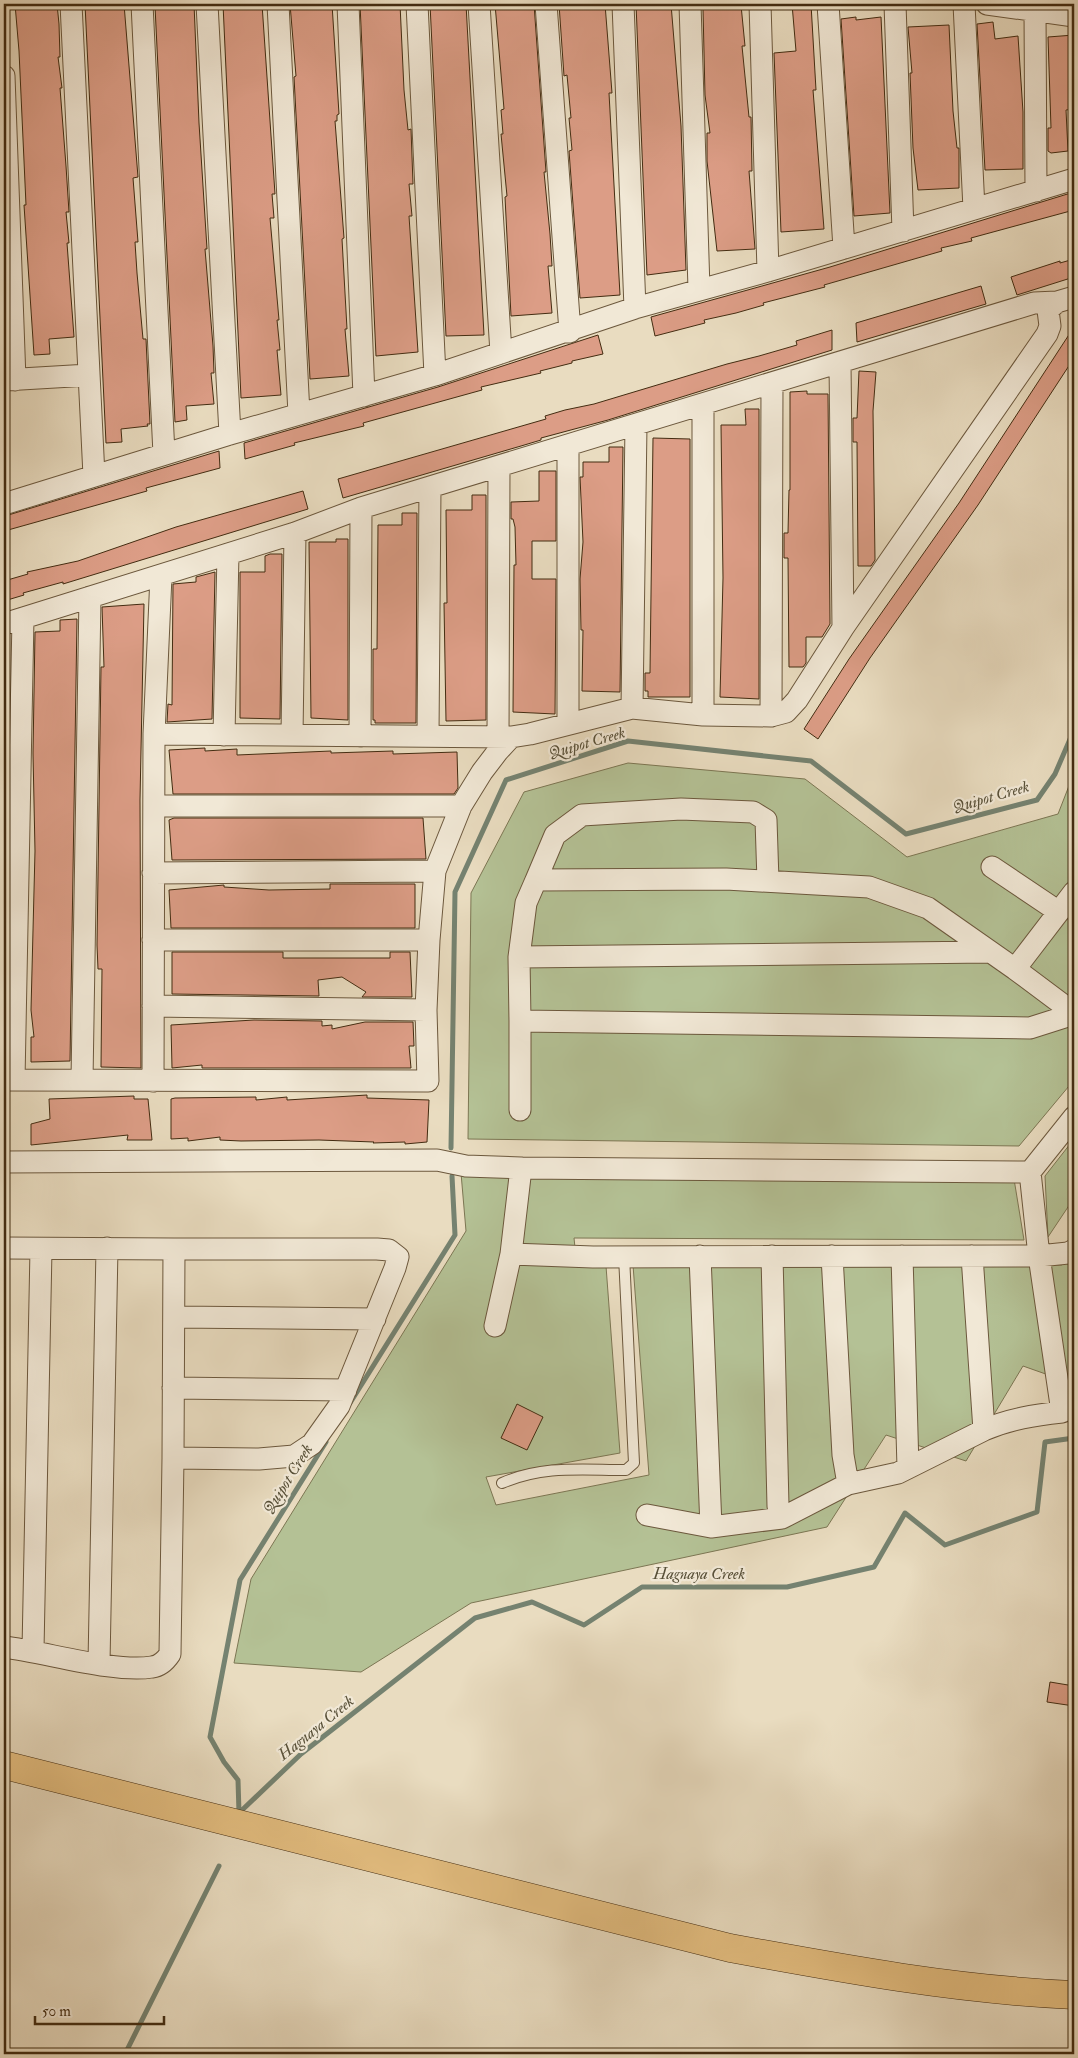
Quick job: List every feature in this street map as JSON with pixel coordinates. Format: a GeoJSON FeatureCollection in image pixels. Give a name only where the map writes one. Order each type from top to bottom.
{"type":"FeatureCollection","features":[{"type":"Feature","properties":{"kind":"highway"},"geometry":{"type":"LineString","coordinates":[[4,1764],[730,1948],[826,1967],[955,1986],[1074,1995]]}},
{"type":"Feature","properties":{"kind":"highway"},"geometry":{"type":"LineString","coordinates":[[4,1778],[727,1961],[824,1979],[954,1998],[1074,2008]]}},
{"type":"Feature","properties":{"kind":"street"},"geometry":{"type":"LineString","coordinates":[[71,4],[94,476]]}},
{"type":"Feature","properties":{"kind":"street"},"geometry":{"type":"LineString","coordinates":[[142,4],[164,454]]}},
{"type":"Feature","properties":{"kind":"street"},"geometry":{"type":"LineString","coordinates":[[208,4],[230,434]]}},
{"type":"Feature","properties":{"kind":"street"},"geometry":{"type":"LineString","coordinates":[[278,4],[298,414]]}},
{"type":"Feature","properties":{"kind":"street"},"geometry":{"type":"LineString","coordinates":[[348,4],[364,396]]}},
{"type":"Feature","properties":{"kind":"street"},"geometry":{"type":"LineString","coordinates":[[417,4],[435,375]]}},
{"type":"Feature","properties":{"kind":"street"},"geometry":{"type":"LineString","coordinates":[[479,4],[501,353]]}},
{"type":"Feature","properties":{"kind":"street"},"geometry":{"type":"LineString","coordinates":[[546,4],[570,332]]}},
{"type":"Feature","properties":{"kind":"street"},"geometry":{"type":"LineString","coordinates":[[623,4],[635,308]]}},
{"type":"Feature","properties":{"kind":"street"},"geometry":{"type":"LineString","coordinates":[[690,4],[699,289]]}},
{"type":"Feature","properties":{"kind":"street"},"geometry":{"type":"LineString","coordinates":[[760,4],[768,271]]}},
{"type":"Feature","properties":{"kind":"street"},"geometry":{"type":"LineString","coordinates":[[828,4],[844,248]]}},
{"type":"Feature","properties":{"kind":"street"},"geometry":{"type":"LineString","coordinates":[[895,4],[903,231]]}},
{"type":"Feature","properties":{"kind":"street"},"geometry":{"type":"LineString","coordinates":[[964,4],[974,209]]}},
{"type":"Feature","properties":{"kind":"street"},"geometry":{"type":"LineString","coordinates":[[987,4],[1074,16]]}},
{"type":"Feature","properties":{"kind":"street"},"geometry":{"type":"LineString","coordinates":[[1035,11],[1036,191]]}},
{"type":"Feature","properties":{"kind":"street"},"geometry":{"type":"LineString","coordinates":[[4,76],[9,380],[89,375]]}},
{"type":"Feature","properties":{"kind":"street"},"geometry":{"type":"LineString","coordinates":[[4,504],[230,434],[435,375],[570,332],[635,308],[768,271],[1074,179]]}},
{"type":"Feature","properties":{"kind":"street"},"geometry":{"type":"LineString","coordinates":[[499,467],[504,737],[461,806],[435,871],[428,940],[426,1010],[428,1081],[9,1080],[13,621],[294,534],[361,508],[1034,303],[1066,300]]}},
{"type":"Feature","properties":{"kind":"street"},"geometry":{"type":"LineString","coordinates":[[154,734],[504,737],[530,734],[632,708],[703,715],[772,716],[786,712],[792,706],[843,628],[1047,334],[1050,326],[1048,310],[1066,300]]}},
{"type":"Feature","properties":{"kind":"street"},"geometry":{"type":"LineString","coordinates":[[840,363],[843,628]]}},
{"type":"Feature","properties":{"kind":"street"},"geometry":{"type":"LineString","coordinates":[[772,384],[772,716]]}},
{"type":"Feature","properties":{"kind":"street"},"geometry":{"type":"LineString","coordinates":[[703,715],[704,405]]}},
{"type":"Feature","properties":{"kind":"street"},"geometry":{"type":"LineString","coordinates":[[632,708],[636,425]]}},
{"type":"Feature","properties":{"kind":"street"},"geometry":{"type":"LineString","coordinates":[[568,446],[568,724]]}},
{"type":"Feature","properties":{"kind":"street"},"geometry":{"type":"LineString","coordinates":[[428,736],[430,487]]}},
{"type":"Feature","properties":{"kind":"street"},"geometry":{"type":"LineString","coordinates":[[360,736],[361,508]]}},
{"type":"Feature","properties":{"kind":"street"},"geometry":{"type":"LineString","coordinates":[[292,735],[294,534]]}},
{"type":"Feature","properties":{"kind":"street"},"geometry":{"type":"LineString","coordinates":[[224,734],[228,554]]}},
{"type":"Feature","properties":{"kind":"street"},"geometry":{"type":"LineString","coordinates":[[153,1081],[154,734],[161,576]]}},
{"type":"Feature","properties":{"kind":"street"},"geometry":{"type":"LineString","coordinates":[[82,1080],[90,597]]}},
{"type":"Feature","properties":{"kind":"street"},"geometry":{"type":"LineString","coordinates":[[154,806],[461,806]]}},
{"type":"Feature","properties":{"kind":"street"},"geometry":{"type":"LineString","coordinates":[[520,1110],[519,957],[526,903],[555,835],[582,815],[681,809],[753,812],[766,820],[768,881]]}},
{"type":"Feature","properties":{"kind":"street"},"geometry":{"type":"LineString","coordinates":[[992,867],[1059,912]]}},
{"type":"Feature","properties":{"kind":"street"},"geometry":{"type":"LineString","coordinates":[[154,873],[435,871]]}},
{"type":"Feature","properties":{"kind":"street"},"geometry":{"type":"LineString","coordinates":[[536,880],[726,879],[869,887],[928,908],[1015,969],[1074,1014]]}},
{"type":"Feature","properties":{"kind":"street"},"geometry":{"type":"LineString","coordinates":[[1015,969],[1074,892]]}},
{"type":"Feature","properties":{"kind":"street"},"geometry":{"type":"LineString","coordinates":[[153,940],[428,940]]}},
{"type":"Feature","properties":{"kind":"street"},"geometry":{"type":"LineString","coordinates":[[519,957],[990,952]]}},
{"type":"Feature","properties":{"kind":"street"},"geometry":{"type":"LineString","coordinates":[[153,1006],[426,1010]]}},
{"type":"Feature","properties":{"kind":"street"},"geometry":{"type":"LineString","coordinates":[[520,1021],[1030,1028],[1074,1014]]}},
{"type":"Feature","properties":{"kind":"street"},"geometry":{"type":"LineString","coordinates":[[647,1515],[711,1527],[782,1518],[848,1484],[898,1473],[997,1424],[1034,1415],[1068,1416],[1039,1256],[1030,1172],[1074,1117]]}},
{"type":"Feature","properties":{"kind":"street"},"geometry":{"type":"LineString","coordinates":[[4,1162],[437,1160],[466,1166],[521,1168],[1030,1172]]}},
{"type":"Feature","properties":{"kind":"street"},"geometry":{"type":"LineString","coordinates":[[495,1326],[511,1254],[521,1168]]}},
{"type":"Feature","properties":{"kind":"street"},"geometry":{"type":"LineString","coordinates":[[4,1248],[389,1250],[398,1256],[395,1268],[339,1406],[312,1444],[294,1456],[174,1458]]}},
{"type":"Feature","properties":{"kind":"street"},"geometry":{"type":"LineString","coordinates":[[98,1663],[107,1248]]}},
{"type":"Feature","properties":{"kind":"street"},"geometry":{"type":"LineString","coordinates":[[33,1650],[41,1249]]}},
{"type":"Feature","properties":{"kind":"street"},"geometry":{"type":"LineString","coordinates":[[4,1647],[33,1650],[122,1667],[154,1667],[164,1662],[170,1654],[174,1458],[174,1249]]}},
{"type":"Feature","properties":{"kind":"street"},"geometry":{"type":"LineString","coordinates":[[511,1254],[624,1256],[1039,1256],[1068,1253],[1074,1250]]}},
{"type":"Feature","properties":{"kind":"street"},"geometry":{"type":"LineString","coordinates":[[700,1256],[711,1527]]}},
{"type":"Feature","properties":{"kind":"street"},"geometry":{"type":"LineString","coordinates":[[772,1256],[778,1506],[782,1518]]}},
{"type":"Feature","properties":{"kind":"street"},"geometry":{"type":"LineString","coordinates":[[832,1256],[844,1455],[848,1484]]}},
{"type":"Feature","properties":{"kind":"street"},"geometry":{"type":"LineString","coordinates":[[902,1256],[908,1468]]}},
{"type":"Feature","properties":{"kind":"street"},"geometry":{"type":"LineString","coordinates":[[972,1256],[984,1430]]}},
{"type":"Feature","properties":{"kind":"street"},"geometry":{"type":"LineString","coordinates":[[175,1317],[375,1318]]}},
{"type":"Feature","properties":{"kind":"street"},"geometry":{"type":"LineString","coordinates":[[174,1388],[346,1390]]}},
{"type":"Feature","properties":{"kind":"lane"},"geometry":{"type":"LineString","coordinates":[[502,1483],[522,1475],[549,1469],[626,1470],[634,1462],[624,1256]]}},
{"type":"Feature","properties":{"kind":"green space"},"geometry":{"type":"Polygon","coordinates":[[[628,763],[805,779],[907,857],[1058,814],[1074,773],[1074,1080],[1019,1146],[468,1139],[471,893],[524,792],[628,763]]]}},
{"type":"Feature","properties":{"kind":"green space"},"geometry":{"type":"Polygon","coordinates":[[[1074,1139],[1074,1198],[1048,1237],[1045,1176],[1074,1139]]]}},
{"type":"Feature","properties":{"kind":"green space"},"geometry":{"type":"Polygon","coordinates":[[[461,1173],[1014,1179],[1024,1240],[574,1238],[577,1267],[606,1266],[620,1453],[486,1477],[496,1505],[649,1475],[633,1265],[1062,1265],[1074,1250],[1074,1384],[1023,1366],[966,1461],[886,1435],[827,1527],[471,1603],[361,1672],[234,1663],[251,1579],[466,1231],[461,1173]]]}},
{"type":"Feature","properties":{"kind":"building"},"geometry":{"type":"Polygon","coordinates":[[[15,4],[57,4],[59,24],[60,57],[58,57],[62,88],[60,88],[69,212],[66,212],[69,243],[67,243],[74,337],[49,339],[50,354],[34,355],[24,205],[26,205],[15,4]]]}},
{"type":"Feature","properties":{"kind":"building"},"geometry":{"type":"Polygon","coordinates":[[[85,4],[124,4],[138,177],[133,178],[138,242],[135,242],[143,339],[146,339],[150,424],[147,424],[148,426],[121,429],[122,442],[106,443],[85,4]]]}},
{"type":"Feature","properties":{"kind":"building"},"geometry":{"type":"Polygon","coordinates":[[[194,4],[207,249],[205,249],[213,346],[214,373],[211,373],[214,404],[186,406],[187,420],[175,422],[155,6],[194,4]]]}},
{"type":"Feature","properties":{"kind":"building"},"geometry":{"type":"Polygon","coordinates":[[[223,4],[262,4],[275,194],[272,194],[274,218],[270,218],[279,320],[277,320],[280,350],[277,350],[281,395],[241,398],[223,4]]]}},
{"type":"Feature","properties":{"kind":"building"},"geometry":{"type":"Polygon","coordinates":[[[290,4],[332,4],[339,114],[337,115],[337,121],[335,121],[344,238],[342,239],[347,329],[345,329],[349,376],[310,379],[294,77],[296,76],[290,4]]]}},
{"type":"Feature","properties":{"kind":"building"},"geometry":{"type":"Polygon","coordinates":[[[360,4],[376,4],[376,6],[400,4],[404,90],[408,130],[411,129],[413,184],[409,184],[412,216],[409,216],[418,352],[376,356],[360,4]]]}},
{"type":"Feature","properties":{"kind":"building"},"geometry":{"type":"Polygon","coordinates":[[[430,4],[466,4],[484,335],[446,336],[430,4]]]}},
{"type":"Feature","properties":{"kind":"building"},"geometry":{"type":"Polygon","coordinates":[[[495,4],[534,4],[546,172],[544,172],[552,266],[548,266],[552,313],[511,316],[505,197],[507,196],[501,134],[503,134],[501,110],[504,109],[495,4]]]}},
{"type":"Feature","properties":{"kind":"building"},"geometry":{"type":"Polygon","coordinates":[[[559,4],[605,4],[612,93],[609,93],[620,295],[580,298],[569,151],[572,150],[569,118],[571,118],[567,75],[564,76],[559,4]]]}},
{"type":"Feature","properties":{"kind":"building"},"geometry":{"type":"Polygon","coordinates":[[[636,4],[671,4],[681,126],[686,270],[647,275],[636,4]]]}},
{"type":"Feature","properties":{"kind":"building"},"geometry":{"type":"Polygon","coordinates":[[[792,4],[811,4],[816,90],[813,90],[824,229],[781,232],[774,53],[796,51],[792,4]]]}},
{"type":"Feature","properties":{"kind":"building"},"geometry":{"type":"Polygon","coordinates":[[[741,5],[745,46],[742,46],[749,117],[751,117],[752,171],[749,171],[755,249],[717,251],[707,161],[707,133],[710,133],[705,95],[703,9],[741,5]]]}},
{"type":"Feature","properties":{"kind":"building"},"geometry":{"type":"Polygon","coordinates":[[[856,17],[856,20],[881,17],[890,213],[854,216],[841,19],[856,17]]]}},
{"type":"Feature","properties":{"kind":"building"},"geometry":{"type":"Polygon","coordinates":[[[993,22],[995,39],[1018,36],[1023,112],[1023,169],[985,170],[977,24],[993,22]]]}},
{"type":"Feature","properties":{"kind":"building"},"geometry":{"type":"Polygon","coordinates":[[[949,25],[953,111],[957,148],[959,148],[959,188],[918,190],[913,148],[910,73],[912,73],[908,27],[949,25]]]}},
{"type":"Feature","properties":{"kind":"building"},"geometry":{"type":"Polygon","coordinates":[[[1074,35],[1074,109],[1066,110],[1068,151],[1051,153],[1048,151],[1048,128],[1051,128],[1048,37],[1074,35]]]}},
{"type":"Feature","properties":{"kind":"building"},"geometry":{"type":"Polygon","coordinates":[[[1074,192],[1074,210],[971,238],[972,241],[941,248],[942,251],[824,285],[825,287],[763,303],[764,305],[704,320],[705,323],[655,336],[651,317],[830,267],[1074,192]]]}},
{"type":"Feature","properties":{"kind":"building"},"geometry":{"type":"Polygon","coordinates":[[[1074,259],[1074,277],[1017,295],[1011,277],[1060,261],[1060,263],[1074,259]]]}},
{"type":"Feature","properties":{"kind":"building"},"geometry":{"type":"Polygon","coordinates":[[[981,286],[986,304],[857,342],[856,323],[981,286]]]}},
{"type":"Feature","properties":{"kind":"building"},"geometry":{"type":"Polygon","coordinates":[[[1074,327],[1074,358],[978,505],[870,658],[818,739],[804,729],[849,659],[959,503],[1074,327]]]}},
{"type":"Feature","properties":{"kind":"building"},"geometry":{"type":"Polygon","coordinates":[[[832,330],[832,350],[608,420],[541,438],[541,440],[343,498],[338,479],[546,419],[545,416],[565,410],[594,404],[797,345],[796,341],[832,330]]]}},
{"type":"Feature","properties":{"kind":"building"},"geometry":{"type":"Polygon","coordinates":[[[598,335],[603,354],[572,361],[572,363],[540,371],[541,373],[481,387],[482,390],[363,423],[364,426],[294,443],[295,445],[245,459],[244,443],[438,387],[598,335]]]}},
{"type":"Feature","properties":{"kind":"building"},"geometry":{"type":"Polygon","coordinates":[[[859,371],[876,372],[873,411],[875,560],[871,566],[858,566],[857,442],[853,442],[853,418],[857,418],[859,371]]]}},
{"type":"Feature","properties":{"kind":"building"},"geometry":{"type":"Polygon","coordinates":[[[807,391],[807,394],[828,394],[830,624],[822,637],[806,637],[806,663],[803,667],[789,667],[788,558],[784,558],[784,533],[788,533],[790,490],[790,392],[807,391]]]}},
{"type":"Feature","properties":{"kind":"building"},"geometry":{"type":"Polygon","coordinates":[[[745,409],[759,409],[759,699],[720,697],[723,578],[721,425],[746,425],[745,409]]]}},
{"type":"Feature","properties":{"kind":"building"},"geometry":{"type":"Polygon","coordinates":[[[653,438],[690,439],[690,697],[648,697],[648,691],[645,691],[645,673],[650,673],[653,438]]]}},
{"type":"Feature","properties":{"kind":"building"},"geometry":{"type":"Polygon","coordinates":[[[609,447],[623,447],[620,692],[582,691],[583,630],[581,630],[580,579],[583,542],[580,477],[583,477],[583,462],[609,462],[609,447]]]}},
{"type":"Feature","properties":{"kind":"building"},"geometry":{"type":"Polygon","coordinates":[[[219,451],[220,468],[146,488],[147,491],[8,530],[5,516],[219,451]]]}},
{"type":"Feature","properties":{"kind":"building"},"geometry":{"type":"Polygon","coordinates":[[[539,471],[556,471],[556,541],[532,541],[532,579],[556,579],[555,714],[513,712],[514,565],[516,565],[515,527],[513,519],[511,519],[511,502],[539,501],[539,471]]]}},
{"type":"Feature","properties":{"kind":"building"},"geometry":{"type":"Polygon","coordinates":[[[303,491],[308,509],[63,584],[63,582],[23,593],[24,595],[4,601],[4,581],[28,574],[27,572],[78,561],[176,527],[303,491]]]}},
{"type":"Feature","properties":{"kind":"building"},"geometry":{"type":"Polygon","coordinates":[[[472,495],[486,495],[486,720],[446,721],[444,603],[447,603],[446,510],[472,510],[472,495]]]}},
{"type":"Feature","properties":{"kind":"building"},"geometry":{"type":"Polygon","coordinates":[[[402,513],[417,513],[416,723],[375,723],[375,720],[373,720],[373,649],[377,649],[378,525],[402,525],[402,513]]]}},
{"type":"Feature","properties":{"kind":"building"},"geometry":{"type":"Polygon","coordinates":[[[336,539],[348,539],[348,720],[311,718],[309,542],[336,542],[336,539]]]}},
{"type":"Feature","properties":{"kind":"building"},"geometry":{"type":"Polygon","coordinates":[[[282,554],[280,719],[240,718],[240,572],[265,572],[265,556],[282,554]]]}},
{"type":"Feature","properties":{"kind":"building"},"geometry":{"type":"Polygon","coordinates":[[[215,572],[212,719],[167,722],[168,704],[172,705],[173,584],[196,582],[196,577],[215,572]]]}},
{"type":"Feature","properties":{"kind":"building"},"geometry":{"type":"Polygon","coordinates":[[[144,604],[140,800],[141,1068],[101,1067],[102,969],[98,969],[97,945],[101,667],[104,667],[102,607],[144,604]]]}},
{"type":"Feature","properties":{"kind":"building"},"geometry":{"type":"Polygon","coordinates":[[[77,619],[70,1061],[31,1062],[31,1037],[34,1037],[31,1010],[35,851],[33,753],[35,632],[60,631],[60,620],[77,619]]]}},
{"type":"Feature","properties":{"kind":"building"},"geometry":{"type":"Polygon","coordinates":[[[4,715],[9,715],[8,740],[4,740],[4,715]]]}},
{"type":"Feature","properties":{"kind":"building"},"geometry":{"type":"Polygon","coordinates":[[[205,748],[205,751],[237,749],[237,755],[331,751],[331,753],[393,751],[393,754],[457,752],[458,788],[454,794],[173,794],[169,750],[205,748]]]}},
{"type":"Feature","properties":{"kind":"building"},"geometry":{"type":"Polygon","coordinates":[[[174,818],[423,818],[426,859],[172,860],[169,820],[174,818]]]}},
{"type":"Feature","properties":{"kind":"building"},"geometry":{"type":"Polygon","coordinates":[[[330,884],[415,884],[415,928],[171,928],[169,890],[224,885],[224,887],[269,890],[330,889],[330,884]]]}},
{"type":"Feature","properties":{"kind":"building"},"geometry":{"type":"Polygon","coordinates":[[[172,952],[283,952],[283,958],[390,958],[390,952],[410,952],[412,997],[362,997],[366,992],[342,977],[318,980],[319,996],[172,994],[172,952]]]}},
{"type":"Feature","properties":{"kind":"building"},"geometry":{"type":"Polygon","coordinates":[[[254,1020],[322,1021],[322,1026],[332,1025],[332,1029],[365,1022],[413,1022],[414,1046],[409,1046],[411,1068],[202,1068],[202,1065],[172,1068],[171,1025],[254,1020]]]}},
{"type":"Feature","properties":{"kind":"building"},"geometry":{"type":"Polygon","coordinates":[[[367,1095],[367,1098],[429,1100],[427,1142],[405,1144],[405,1142],[373,1143],[319,1140],[241,1141],[220,1140],[220,1137],[188,1141],[188,1138],[171,1139],[171,1099],[175,1098],[256,1097],[256,1100],[287,1097],[287,1100],[367,1095]]]}},
{"type":"Feature","properties":{"kind":"building"},"geometry":{"type":"Polygon","coordinates":[[[134,1096],[134,1099],[148,1099],[152,1140],[127,1140],[128,1135],[31,1145],[31,1124],[50,1119],[49,1099],[134,1096]]]}},
{"type":"Feature","properties":{"kind":"building"},"geometry":{"type":"Polygon","coordinates":[[[517,1404],[543,1417],[527,1450],[501,1438],[517,1404]]]}},
{"type":"Feature","properties":{"kind":"building"},"geometry":{"type":"Polygon","coordinates":[[[1050,1682],[1074,1686],[1074,1706],[1047,1702],[1050,1682]]]}},
{"type":"Feature","properties":{"kind":"waterway","name":"Quipot Creek"},"geometry":{"type":"LineString","coordinates":[[451,1148],[455,892],[506,780],[628,741],[811,761],[906,834],[1037,800],[1055,774],[1074,730]]}},
{"type":"Feature","properties":{"kind":"waterway","name":"Quipot Creek"},"geometry":{"type":"LineString","coordinates":[[350,1403],[455,1235],[452,1176]]}},
{"type":"Feature","properties":{"kind":"waterway","name":"Hagnaya Creek"},"geometry":{"type":"LineString","coordinates":[[239,1813],[301,1754],[475,1618],[532,1602],[584,1625],[642,1587],[787,1587],[874,1567],[905,1513],[945,1545],[1037,1512],[1045,1442],[1074,1438]]}},
{"type":"Feature","properties":{"kind":"waterway","name":"Quipot Creek"},"geometry":{"type":"LineString","coordinates":[[239,1813],[238,1780],[224,1762],[210,1737],[240,1580],[326,1442]]}},
{"type":"Feature","properties":{"kind":"waterway","name":"Hagnaya Creek"},"geometry":{"type":"LineString","coordinates":[[125,2054],[219,1866]]}}]}
